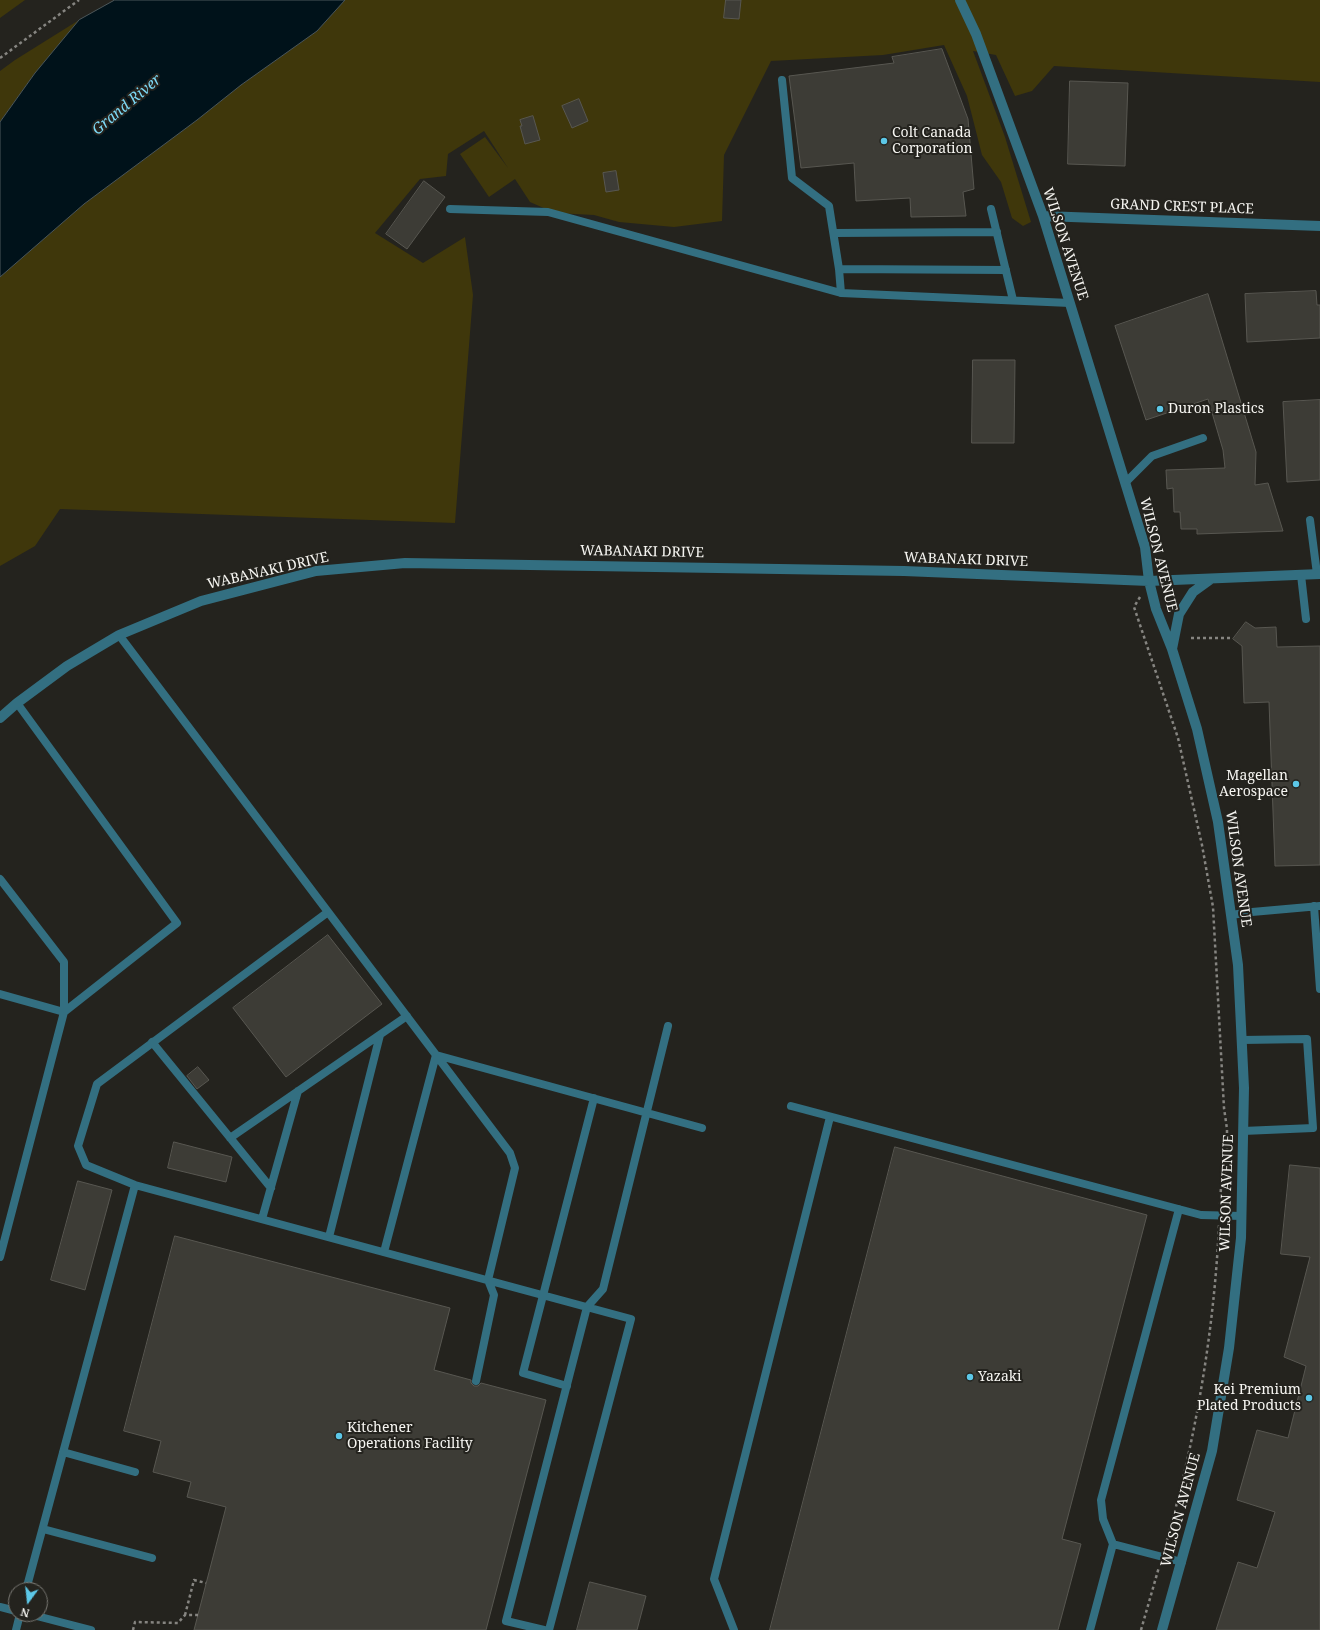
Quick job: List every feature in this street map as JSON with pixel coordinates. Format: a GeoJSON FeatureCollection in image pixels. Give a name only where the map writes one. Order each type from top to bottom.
{"type":"FeatureCollection","features":[{"type":"Feature","properties":{"kind":"street","name":"WILSON AVENUE"},"geometry":{"type":"LineString","coordinates":[[960,0],[976,34],[1043,216],[1145,548],[1149,581],[1156,609],[1172,649],[1197,729],[1218,822],[1232,915],[1238,965],[1244,1088],[1241,1238],[1229,1348],[1213,1444],[1182,1562],[1162,1630]]}},
{"type":"Feature","properties":{"kind":"street","name":"GRAND CREST PLACE"},"geometry":{"type":"LineString","coordinates":[[1043,216],[1320,226]]}},
{"type":"Feature","properties":{"kind":"street","name":"WABANAKI DRIVE"},"geometry":{"type":"LineString","coordinates":[[0,718],[17,703],[67,666],[119,635],[201,601],[316,571],[405,562],[897,571],[1149,581],[1318,574]]}},
{"type":"Feature","properties":{"kind":"street"},"geometry":{"type":"LineString","coordinates":[[1172,649],[1179,614],[1193,592],[1211,579]]}},
{"type":"Feature","properties":{"kind":"lane"},"geometry":{"type":"LineString","coordinates":[[782,80],[792,178],[829,206],[839,269],[841,293]]}},
{"type":"Feature","properties":{"kind":"lane"},"geometry":{"type":"LineString","coordinates":[[450,209],[548,212],[841,293],[1070,302]]}},
{"type":"Feature","properties":{"kind":"lane"},"geometry":{"type":"LineString","coordinates":[[991,209],[1013,300]]}},
{"type":"Feature","properties":{"kind":"lane"},"geometry":{"type":"LineString","coordinates":[[834,233],[997,232]]}},
{"type":"Feature","properties":{"kind":"lane"},"geometry":{"type":"LineString","coordinates":[[839,269],[1006,270]]}},
{"type":"Feature","properties":{"kind":"lane"},"geometry":{"type":"LineString","coordinates":[[1125,483],[1152,456],[1203,438]]}},
{"type":"Feature","properties":{"kind":"lane"},"geometry":{"type":"LineString","coordinates":[[1310,520],[1318,574]]}},
{"type":"Feature","properties":{"kind":"lane"},"geometry":{"type":"LineString","coordinates":[[1301,575],[1306,619]]}},
{"type":"Feature","properties":{"kind":"lane"},"geometry":{"type":"LineString","coordinates":[[119,635],[510,1153],[515,1168],[488,1280],[494,1295],[476,1381]]}},
{"type":"Feature","properties":{"kind":"lane"},"geometry":{"type":"LineString","coordinates":[[17,703],[177,923],[64,1012]]}},
{"type":"Feature","properties":{"kind":"lane"},"geometry":{"type":"LineString","coordinates":[[0,879],[64,962],[64,1012],[0,1257]]}},
{"type":"Feature","properties":{"kind":"lane"},"geometry":{"type":"LineString","coordinates":[[1232,915],[1317,906],[1320,989]]}},
{"type":"Feature","properties":{"kind":"lane"},"geometry":{"type":"LineString","coordinates":[[328,912],[97,1084],[78,1146],[86,1165],[135,1185],[631,1319],[549,1630]]}},
{"type":"Feature","properties":{"kind":"lane"},"geometry":{"type":"LineString","coordinates":[[0,994],[64,1012]]}},
{"type":"Feature","properties":{"kind":"lane"},"geometry":{"type":"LineString","coordinates":[[230,1138],[407,1016]]}},
{"type":"Feature","properties":{"kind":"lane"},"geometry":{"type":"LineString","coordinates":[[544,1630],[506,1621],[587,1307],[603,1289],[668,1026]]}},
{"type":"Feature","properties":{"kind":"lane"},"geometry":{"type":"LineString","coordinates":[[329,1237],[380,1035]]}},
{"type":"Feature","properties":{"kind":"lane"},"geometry":{"type":"LineString","coordinates":[[1242,1040],[1307,1039],[1313,1128],[1243,1131]]}},
{"type":"Feature","properties":{"kind":"lane"},"geometry":{"type":"LineString","coordinates":[[152,1042],[271,1188]]}},
{"type":"Feature","properties":{"kind":"lane"},"geometry":{"type":"LineString","coordinates":[[436,1055],[702,1128]]}},
{"type":"Feature","properties":{"kind":"lane"},"geometry":{"type":"LineString","coordinates":[[384,1252],[436,1055]]}},
{"type":"Feature","properties":{"kind":"lane"},"geometry":{"type":"LineString","coordinates":[[262,1219],[298,1091]]}},
{"type":"Feature","properties":{"kind":"lane"},"geometry":{"type":"LineString","coordinates":[[567,1386],[523,1372],[594,1098]]}},
{"type":"Feature","properties":{"kind":"lane"},"geometry":{"type":"LineString","coordinates":[[791,1106],[1180,1209],[1201,1214],[1242,1216]]}},
{"type":"Feature","properties":{"kind":"lane"},"geometry":{"type":"LineString","coordinates":[[734,1630],[714,1579],[830,1117]]}},
{"type":"Feature","properties":{"kind":"lane"},"geometry":{"type":"LineString","coordinates":[[28,1582],[135,1185]]}},
{"type":"Feature","properties":{"kind":"lane"},"geometry":{"type":"LineString","coordinates":[[1090,1630],[1113,1544],[1103,1519],[1101,1500],[1180,1209]]}},
{"type":"Feature","properties":{"kind":"lane"},"geometry":{"type":"LineString","coordinates":[[63,1452],[135,1472]]}},
{"type":"Feature","properties":{"kind":"lane"},"geometry":{"type":"LineString","coordinates":[[43,1529],[152,1558]]}},
{"type":"Feature","properties":{"kind":"lane"},"geometry":{"type":"LineString","coordinates":[[1113,1544],[1182,1562]]}},
{"type":"Feature","properties":{"kind":"lane"},"geometry":{"type":"LineString","coordinates":[[48,1619],[91,1630]]}},
{"type":"Feature","properties":{"kind":"path"},"geometry":{"type":"LineString","coordinates":[[0,58],[79,0]]}},
{"type":"Feature","properties":{"kind":"path"},"geometry":{"type":"LineString","coordinates":[[1134,607],[1178,738],[1202,845],[1213,907],[1224,1108],[1227,1129],[1227,1166],[1221,1187],[1218,1256],[1200,1396],[1176,1507],[1141,1630]]}},
{"type":"Feature","properties":{"kind":"path"},"geometry":{"type":"LineString","coordinates":[[1192,638],[1232,638]]}},
{"type":"Feature","properties":{"kind":"path"},"geometry":{"type":"LineString","coordinates":[[133,1630],[135,1622],[178,1623],[185,1615],[194,1580],[206,1583]]}},
{"type":"Feature","properties":{"kind":"path"},"geometry":{"type":"LineString","coordinates":[[185,1615],[198,1615]]}},
{"type":"Feature","properties":{"kind":"shaded area"},"geometry":{"type":"Polygon","coordinates":[[[0,0],[25,0],[0,18],[0,0]]]}},
{"type":"Feature","properties":{"kind":"shaded area"},"geometry":{"type":"Polygon","coordinates":[[[345,0],[1320,0],[1320,82],[1054,66],[1032,91],[1015,96],[996,55],[973,51],[1005,137],[1031,222],[1023,226],[1012,218],[1001,182],[982,155],[967,96],[944,45],[883,55],[771,61],[724,155],[722,221],[674,227],[619,222],[594,215],[555,213],[530,202],[515,179],[489,197],[460,154],[485,137],[508,168],[484,131],[448,154],[446,176],[420,179],[375,233],[423,263],[465,237],[473,295],[455,523],[60,509],[35,546],[0,566],[0,277],[84,204],[197,120],[241,85],[317,31],[345,0]]]}},
{"type":"Feature","properties":{"kind":"shaded area"},"geometry":{"type":"Polygon","coordinates":[[[79,20],[35,73],[0,122],[0,71],[79,20]]]}},
{"type":"Feature","properties":{"kind":"water","name":"Grand River"},"geometry":{"type":"Polygon","coordinates":[[[115,0],[345,0],[317,31],[241,85],[197,120],[84,204],[0,277],[0,122],[35,73],[79,20],[115,0]]]}},
{"type":"Feature","properties":{"kind":"building"},"geometry":{"type":"Polygon","coordinates":[[[726,0],[741,0],[739,19],[724,18],[726,0]]]}},
{"type":"Feature","properties":{"kind":"building","name":"Colt Canada Corporation"},"geometry":{"type":"Polygon","coordinates":[[[942,49],[968,119],[974,189],[963,192],[966,216],[911,217],[910,198],[856,201],[854,163],[801,168],[789,76],[894,63],[892,57],[942,49]]]}},
{"type":"Feature","properties":{"kind":"building"},"geometry":{"type":"Polygon","coordinates":[[[1070,81],[1128,83],[1125,166],[1068,164],[1070,81]]]}},
{"type":"Feature","properties":{"kind":"building"},"geometry":{"type":"Polygon","coordinates":[[[579,99],[588,121],[572,128],[562,106],[579,99]]]}},
{"type":"Feature","properties":{"kind":"building"},"geometry":{"type":"Polygon","coordinates":[[[533,116],[540,140],[525,144],[520,126],[522,126],[520,120],[533,116]]]}},
{"type":"Feature","properties":{"kind":"building"},"geometry":{"type":"Polygon","coordinates":[[[616,171],[619,190],[606,192],[603,173],[616,171]]]}},
{"type":"Feature","properties":{"kind":"building"},"geometry":{"type":"Polygon","coordinates":[[[424,181],[445,197],[407,249],[386,234],[424,181]]]}},
{"type":"Feature","properties":{"kind":"building"},"geometry":{"type":"Polygon","coordinates":[[[1316,291],[1317,305],[1320,305],[1320,338],[1247,342],[1245,294],[1316,291]]]}},
{"type":"Feature","properties":{"kind":"building","name":"Duron Plastics"},"geometry":{"type":"Polygon","coordinates":[[[1208,294],[1256,452],[1255,485],[1268,483],[1283,531],[1197,534],[1197,529],[1181,529],[1180,512],[1174,512],[1173,488],[1167,489],[1166,470],[1225,468],[1223,450],[1208,399],[1146,420],[1115,326],[1208,294]]]}},
{"type":"Feature","properties":{"kind":"building"},"geometry":{"type":"Polygon","coordinates":[[[973,360],[1015,360],[1014,443],[972,443],[973,360]]]}},
{"type":"Feature","properties":{"kind":"building"},"geometry":{"type":"Polygon","coordinates":[[[1320,400],[1320,480],[1287,482],[1283,402],[1320,400]]]}},
{"type":"Feature","properties":{"kind":"building","name":"Magellan Aerospace"},"geometry":{"type":"Polygon","coordinates":[[[1246,622],[1255,628],[1276,627],[1277,647],[1320,646],[1320,865],[1275,866],[1269,702],[1244,703],[1242,646],[1233,639],[1246,622]]]}},
{"type":"Feature","properties":{"kind":"building"},"geometry":{"type":"Polygon","coordinates":[[[328,935],[382,1004],[286,1077],[233,1008],[328,935]]]}},
{"type":"Feature","properties":{"kind":"building"},"geometry":{"type":"Polygon","coordinates":[[[198,1067],[209,1080],[197,1089],[187,1076],[198,1067]]]}},
{"type":"Feature","properties":{"kind":"building"},"geometry":{"type":"Polygon","coordinates":[[[174,1142],[232,1157],[226,1182],[168,1168],[174,1142]]]}},
{"type":"Feature","properties":{"kind":"building","name":"Yazaki"},"geometry":{"type":"Polygon","coordinates":[[[895,1147],[1147,1215],[1062,1539],[1081,1544],[1058,1630],[770,1630],[895,1147]]]}},
{"type":"Feature","properties":{"kind":"building","name":"Kei Premium Plated Products"},"geometry":{"type":"Polygon","coordinates":[[[1290,1165],[1320,1168],[1320,1630],[1216,1630],[1238,1562],[1257,1568],[1275,1512],[1237,1500],[1257,1430],[1288,1438],[1306,1366],[1284,1357],[1310,1257],[1281,1254],[1290,1165]]]}},
{"type":"Feature","properties":{"kind":"building"},"geometry":{"type":"Polygon","coordinates":[[[78,1181],[112,1190],[85,1290],[51,1280],[78,1181]]]}},
{"type":"Feature","properties":{"kind":"building","name":"Kitchener Operations Facility"},"geometry":{"type":"Polygon","coordinates":[[[175,1236],[450,1308],[434,1370],[471,1380],[471,1383],[474,1386],[478,1386],[481,1383],[546,1400],[486,1630],[194,1630],[226,1507],[187,1497],[191,1482],[153,1472],[161,1441],[124,1431],[175,1236]]]}},
{"type":"Feature","properties":{"kind":"building"},"geometry":{"type":"Polygon","coordinates":[[[590,1582],[646,1596],[637,1630],[577,1630],[590,1582]]]}},
{"type":"Feature","properties":{"kind":"place","name":"Colt Canada Corporation"},"geometry":{"type":"Point","coordinates":[884,141]}},
{"type":"Feature","properties":{"kind":"place","name":"Duron Plastics"},"geometry":{"type":"Point","coordinates":[1160,409]}},
{"type":"Feature","properties":{"kind":"place","name":"Magellan Aerospace"},"geometry":{"type":"Point","coordinates":[1296,784]}},
{"type":"Feature","properties":{"kind":"place","name":"Yazaki"},"geometry":{"type":"Point","coordinates":[970,1377]}},
{"type":"Feature","properties":{"kind":"place","name":"Kei Premium Plated Products"},"geometry":{"type":"Point","coordinates":[1309,1398]}},
{"type":"Feature","properties":{"kind":"place","name":"Kitchener Operations Facility"},"geometry":{"type":"Point","coordinates":[339,1436]}}]}
